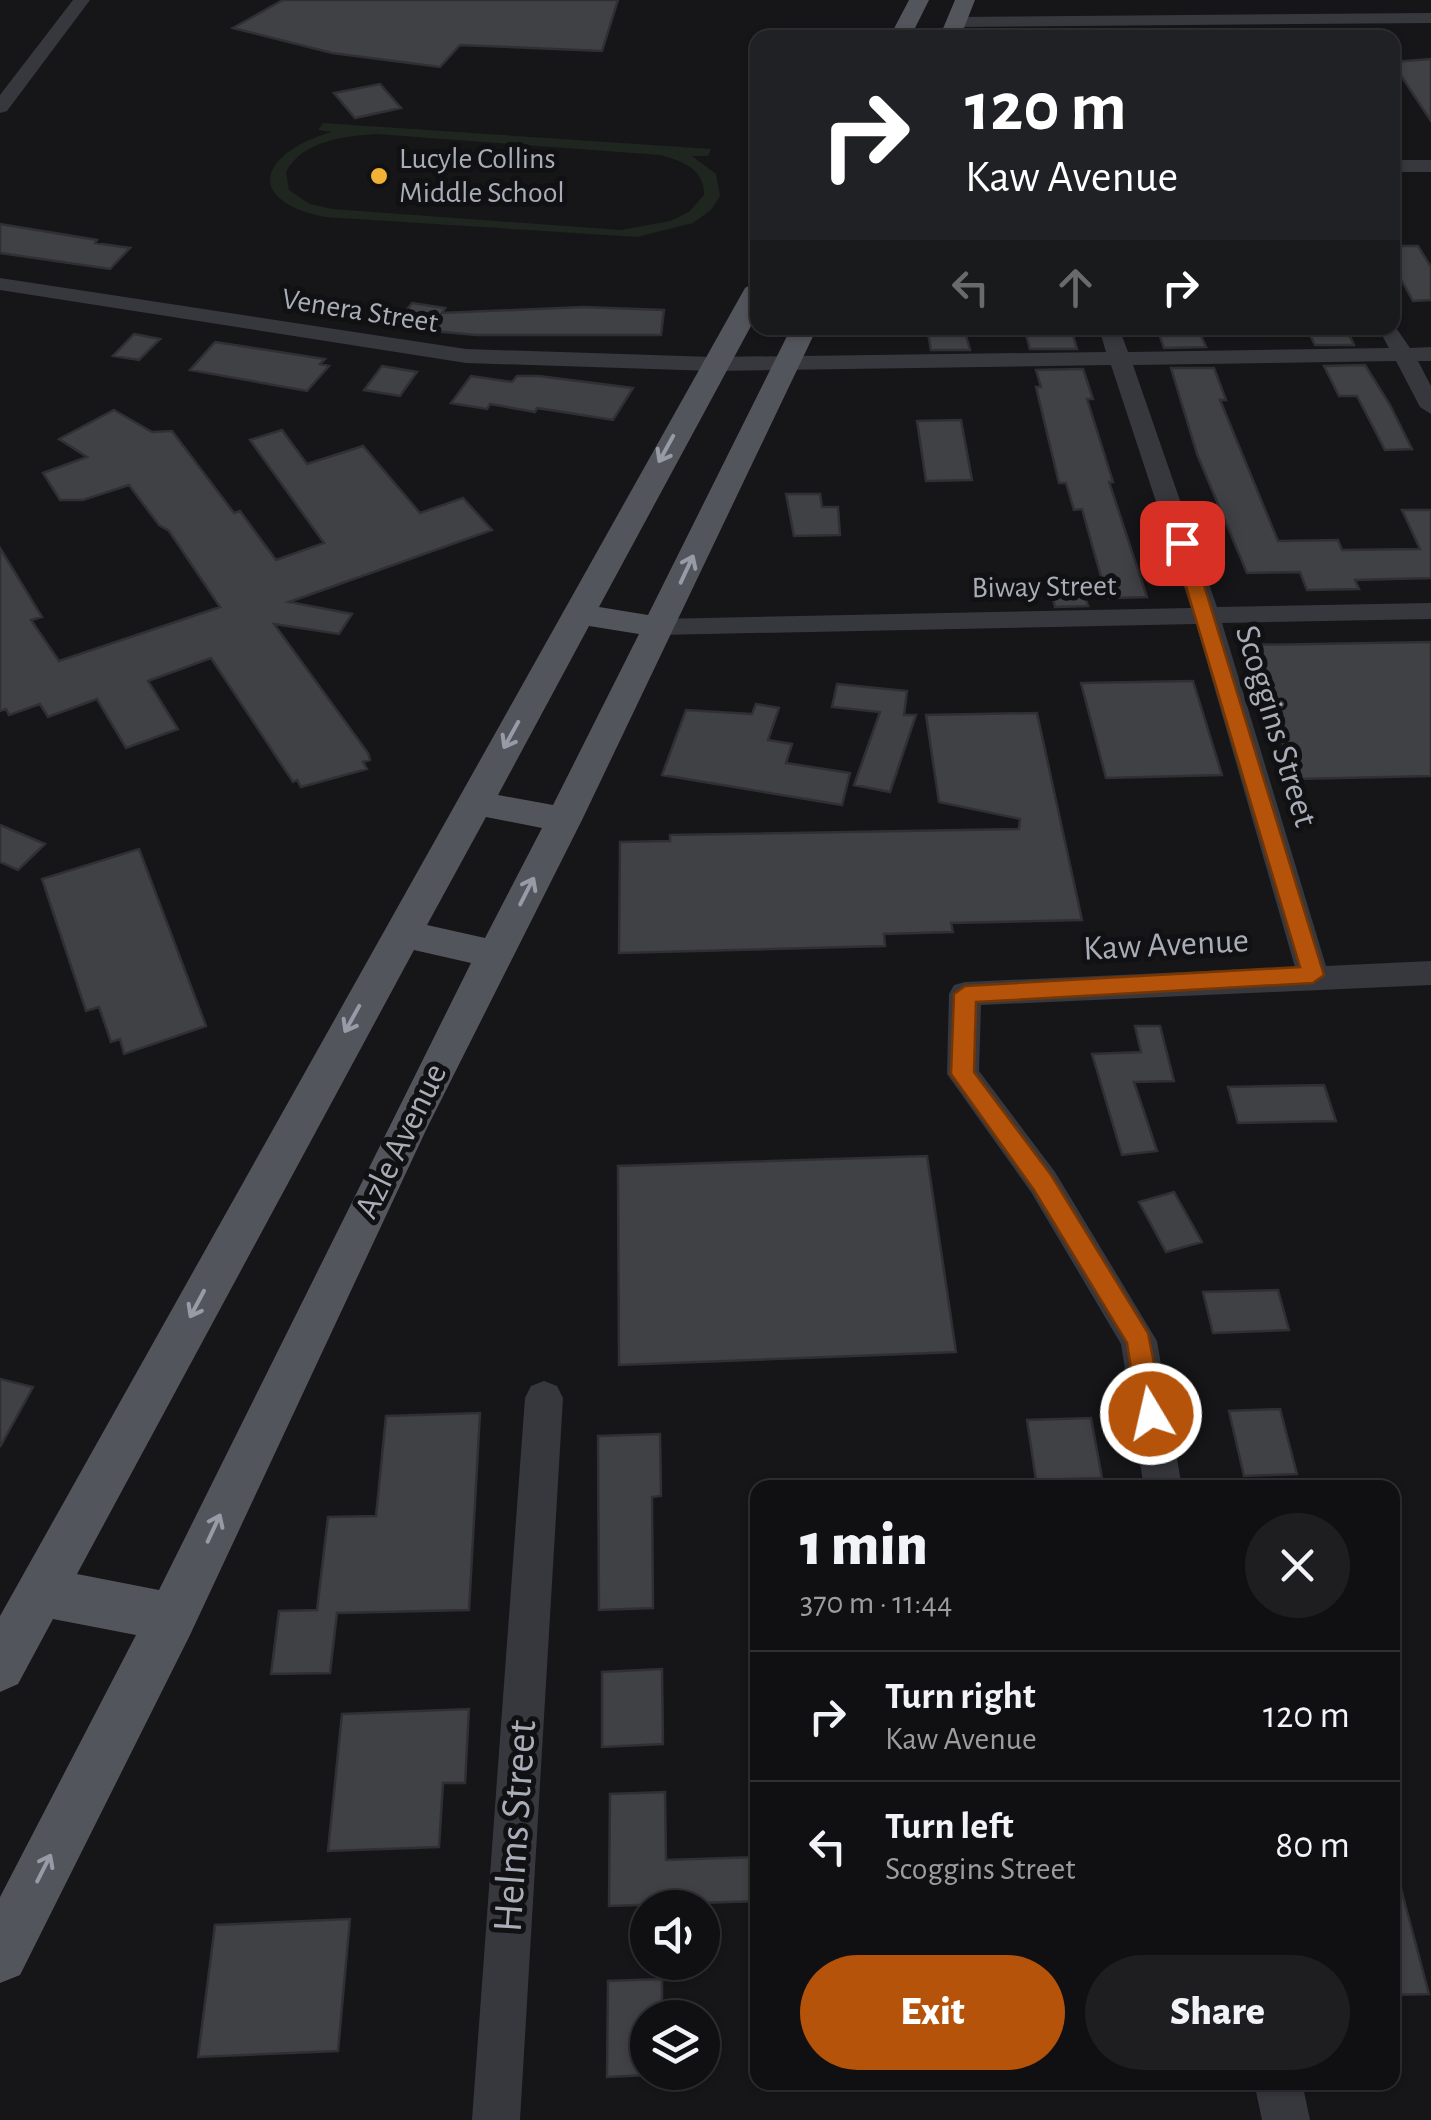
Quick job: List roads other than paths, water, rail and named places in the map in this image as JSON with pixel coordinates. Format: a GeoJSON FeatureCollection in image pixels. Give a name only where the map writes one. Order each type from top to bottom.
{"type":"FeatureCollection","features":[{"type":"Feature","properties":{"kind":"main road"},"geometry":{"type":"LineString","coordinates":[[903,30],[919,0]]}},
{"type":"Feature","properties":{"kind":"main road"},"geometry":{"type":"LineString","coordinates":[[952,30],[966,0]]}},
{"type":"Feature","properties":{"kind":"main road"},"geometry":{"type":"LineString","coordinates":[[0,1666],[399,932],[750,302]]}},
{"type":"Feature","properties":{"kind":"main road","name":"Azle Avenue"},"geometry":{"type":"LineString","coordinates":[[0,1954],[172,1616],[406,1128],[564,820],[800,335]]}},
{"type":"Feature","properties":{"kind":"main road"},"geometry":{"type":"LineString","coordinates":[[579,614],[658,628]]}},
{"type":"Feature","properties":{"kind":"main road"},"geometry":{"type":"LineString","coordinates":[[473,802],[564,820]]}},
{"type":"Feature","properties":{"kind":"main road"},"geometry":{"type":"LineString","coordinates":[[399,932],[495,954]]}},
{"type":"Feature","properties":{"kind":"main road"},"geometry":{"type":"LineString","coordinates":[[41,1592],[172,1616]]}},
{"type":"Feature","properties":{"kind":"street"},"geometry":{"type":"LineString","coordinates":[[0,107],[82,0]]}},
{"type":"Feature","properties":{"kind":"street"},"geometry":{"type":"LineString","coordinates":[[1210,0],[1226,29]]}},
{"type":"Feature","properties":{"kind":"street"},"geometry":{"type":"LineString","coordinates":[[952,30],[1226,29],[1431,18]]}},
{"type":"Feature","properties":{"kind":"street"},"geometry":{"type":"LineString","coordinates":[[1400,166],[1431,166]]}},
{"type":"Feature","properties":{"kind":"street","name":"Venera Street"},"geometry":{"type":"LineString","coordinates":[[1,286],[430,354],[713,364],[1431,354]]}},
{"type":"Feature","properties":{"kind":"street","name":"Scoggins Street"},"geometry":{"type":"LineString","coordinates":[[1111,335],[1207,616],[1313,975]]}},
{"type":"Feature","properties":{"kind":"street"},"geometry":{"type":"LineString","coordinates":[[1393,335],[1431,406]]}},
{"type":"Feature","properties":{"kind":"street","name":"Biway Street"},"geometry":{"type":"LineString","coordinates":[[658,628],[1431,611]]}},
{"type":"Feature","properties":{"kind":"street","name":"Kaw Avenue"},"geometry":{"type":"LineString","coordinates":[[1162,1480],[1139,1341],[1043,1182],[963,1074],[965,994],[1313,975],[1431,973]]}},
{"type":"Feature","properties":{"kind":"street","name":"Helms Street"},"geometry":{"type":"LineString","coordinates":[[496,2120],[544,1398]]}},
{"type":"Feature","properties":{"kind":"street"},"geometry":{"type":"LineString","coordinates":[[1280,2090],[1286,2120]]}},
{"type":"Feature","properties":{"kind":"place","name":"Lucyle Collins Middle School"},"geometry":{"type":"Point","coordinates":[379,176]}}]}
